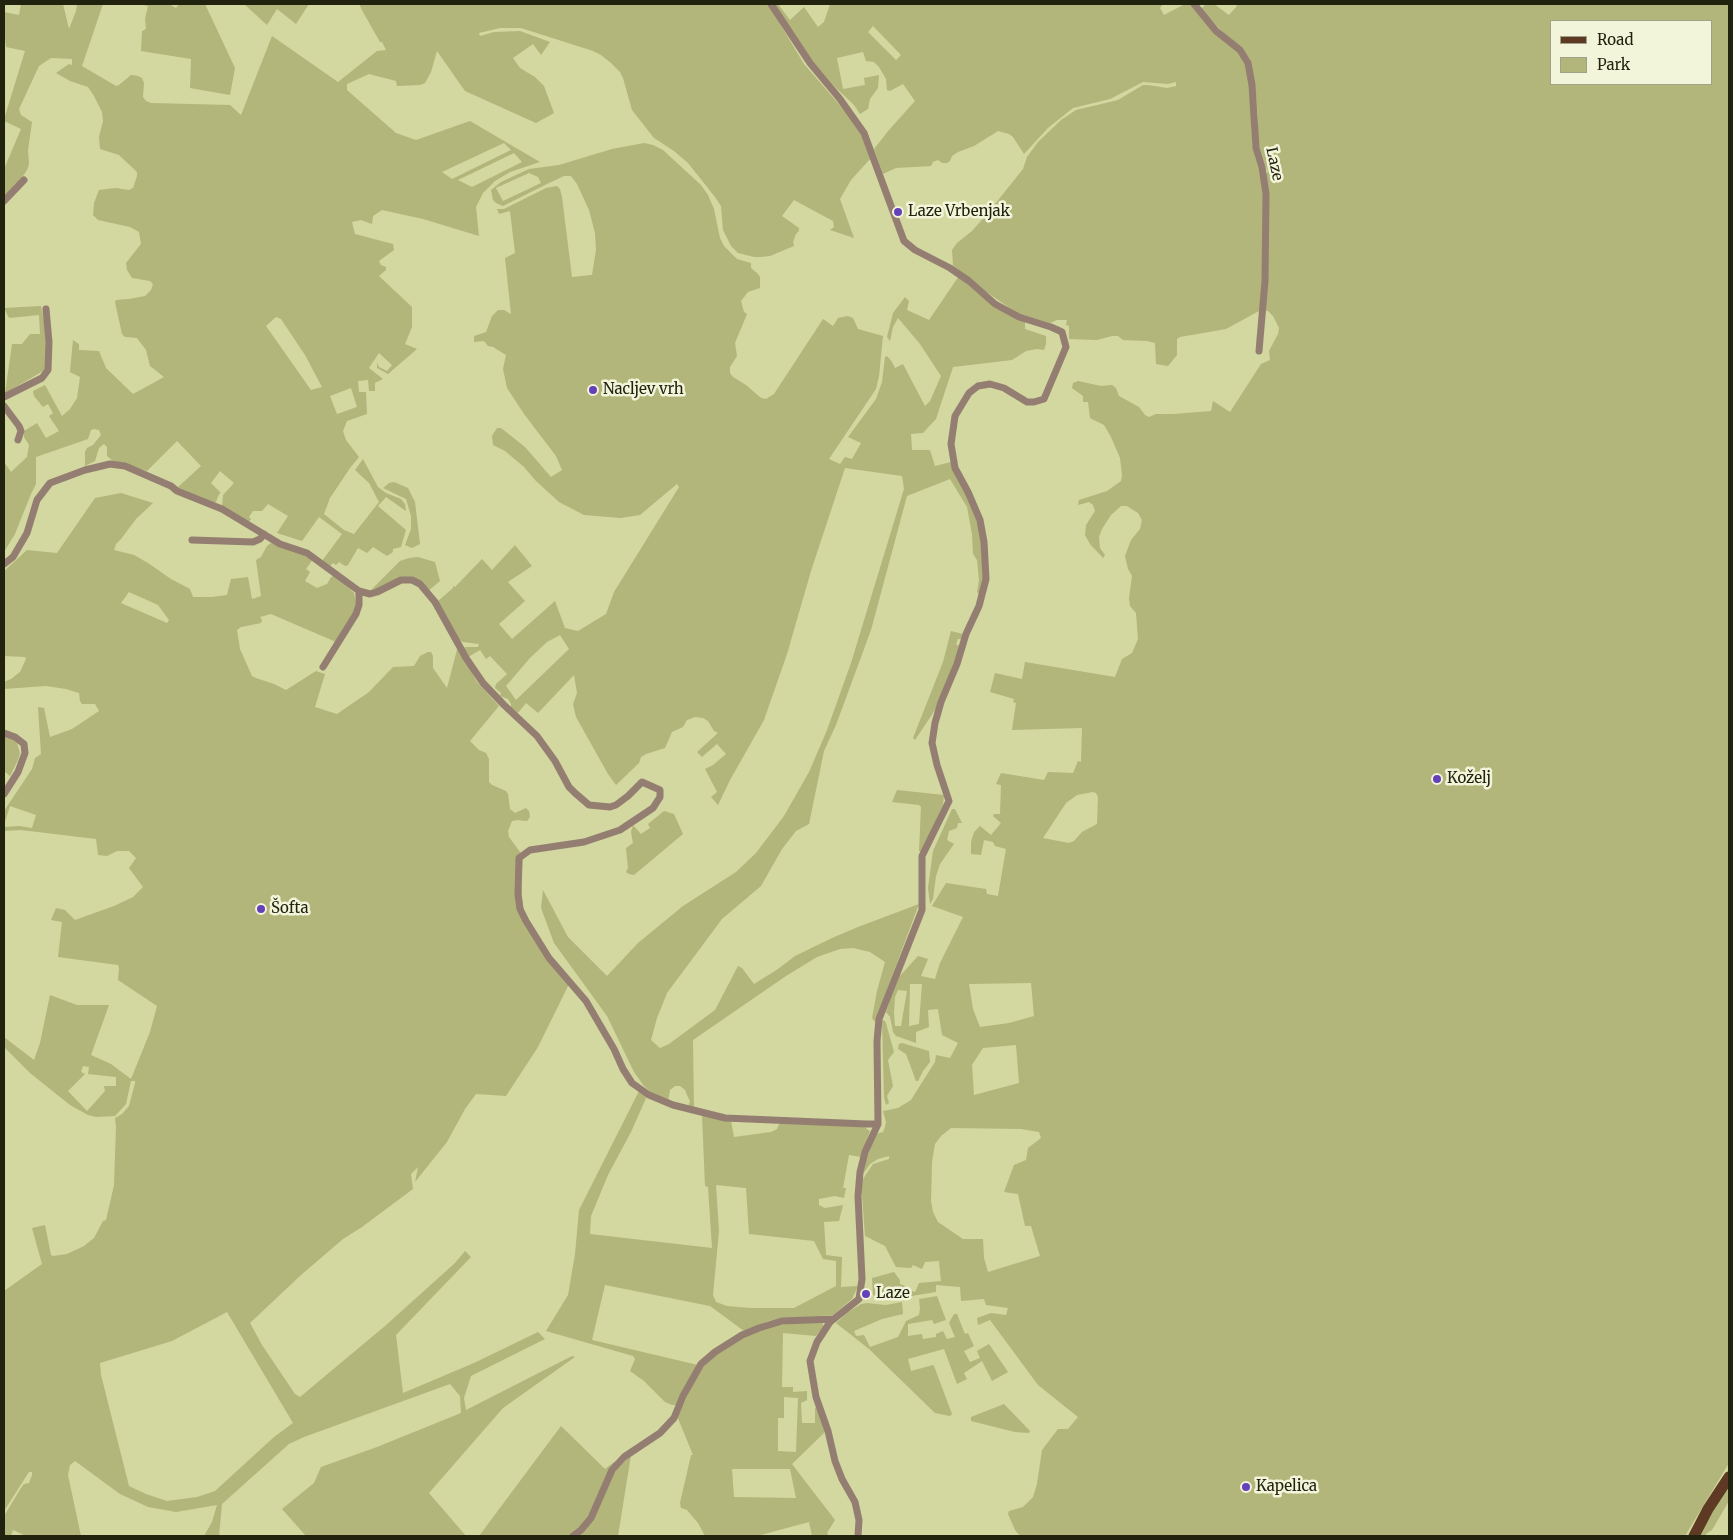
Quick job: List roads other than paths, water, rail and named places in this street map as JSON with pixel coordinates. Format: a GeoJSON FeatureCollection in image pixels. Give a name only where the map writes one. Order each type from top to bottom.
{"type":"FeatureCollection","features":[{"type":"Feature","properties":{"kind":"main road"},"geometry":{"type":"LineString","coordinates":[[1694,1536],[1708,1509],[1729,1477]]}},
{"type":"Feature","properties":{"kind":"street"},"geometry":{"type":"LineString","coordinates":[[771,4],[810,63],[840,99],[864,133],[904,241],[914,250],[950,268],[969,281],[995,304],[1019,317],[1062,332],[1066,347],[1044,399],[1026,402],[1004,388],[990,384],[978,386],[969,393],[955,416],[951,444],[955,468],[980,520],[984,542],[986,579],[979,606],[966,634],[935,723],[932,742],[937,765],[949,801],[922,856],[922,910],[879,1019],[877,1040],[878,1124],[860,1172],[858,1196],[862,1279],[859,1299],[830,1322],[817,1342],[810,1361],[816,1397],[828,1432],[835,1461],[842,1480],[855,1502],[859,1520],[858,1536]]}},
{"type":"Feature","properties":{"kind":"street","name":"Laze"},"geometry":{"type":"LineString","coordinates":[[1194,4],[1216,30],[1240,50],[1248,63],[1252,84],[1256,148],[1262,167],[1266,194],[1264,281],[1259,351]]}},
{"type":"Feature","properties":{"kind":"street"},"geometry":{"type":"LineString","coordinates":[[4,201],[24,180]]}},
{"type":"Feature","properties":{"kind":"street"},"geometry":{"type":"LineString","coordinates":[[4,397],[42,378],[48,370],[50,342],[46,309]]}},
{"type":"Feature","properties":{"kind":"street"},"geometry":{"type":"LineString","coordinates":[[4,406],[19,426],[21,431],[18,440]]}},
{"type":"Feature","properties":{"kind":"street"},"geometry":{"type":"LineString","coordinates":[[4,564],[13,557],[28,534],[37,500],[50,483],[85,470],[110,464],[125,466],[177,491],[222,509],[280,544],[307,553],[359,591],[370,594],[401,580],[412,580],[420,584],[435,602],[466,658],[483,683],[536,736],[555,761],[569,787],[589,804],[610,807],[616,805],[642,782],[660,790],[660,797],[653,808],[620,830],[584,842],[530,850],[520,858],[518,895],[520,909],[550,958],[586,1001],[632,1083],[648,1094],[672,1105],[725,1118],[878,1124]]}},
{"type":"Feature","properties":{"kind":"street"},"geometry":{"type":"LineString","coordinates":[[192,540],[253,542],[260,539],[264,534]]}},
{"type":"Feature","properties":{"kind":"street"},"geometry":{"type":"LineString","coordinates":[[323,667],[356,614],[359,606],[359,591]]}},
{"type":"Feature","properties":{"kind":"street"},"geometry":{"type":"LineString","coordinates":[[4,733],[15,737],[24,744],[24,753],[18,772],[4,794]]}},
{"type":"Feature","properties":{"kind":"street"},"geometry":{"type":"LineString","coordinates":[[573,1536],[591,1518],[612,1470],[624,1457],[660,1433],[674,1418],[683,1396],[701,1364],[715,1352],[742,1335],[782,1321],[834,1318]]}},
{"type":"Feature","properties":{"kind":"place","name":"Laze Vrbenjak"},"geometry":{"type":"Point","coordinates":[898,212]}},
{"type":"Feature","properties":{"kind":"place","name":"Nacljev vrh"},"geometry":{"type":"Point","coordinates":[593,390]}},
{"type":"Feature","properties":{"kind":"place","name":"Koželj"},"geometry":{"type":"Point","coordinates":[1437,779]}},
{"type":"Feature","properties":{"kind":"place","name":"Šofta"},"geometry":{"type":"Point","coordinates":[261,909]}},
{"type":"Feature","properties":{"kind":"place","name":"Laze"},"geometry":{"type":"Point","coordinates":[866,1294]}},
{"type":"Feature","properties":{"kind":"place","name":"Kapelica"},"geometry":{"type":"Point","coordinates":[1246,1487]}}]}
